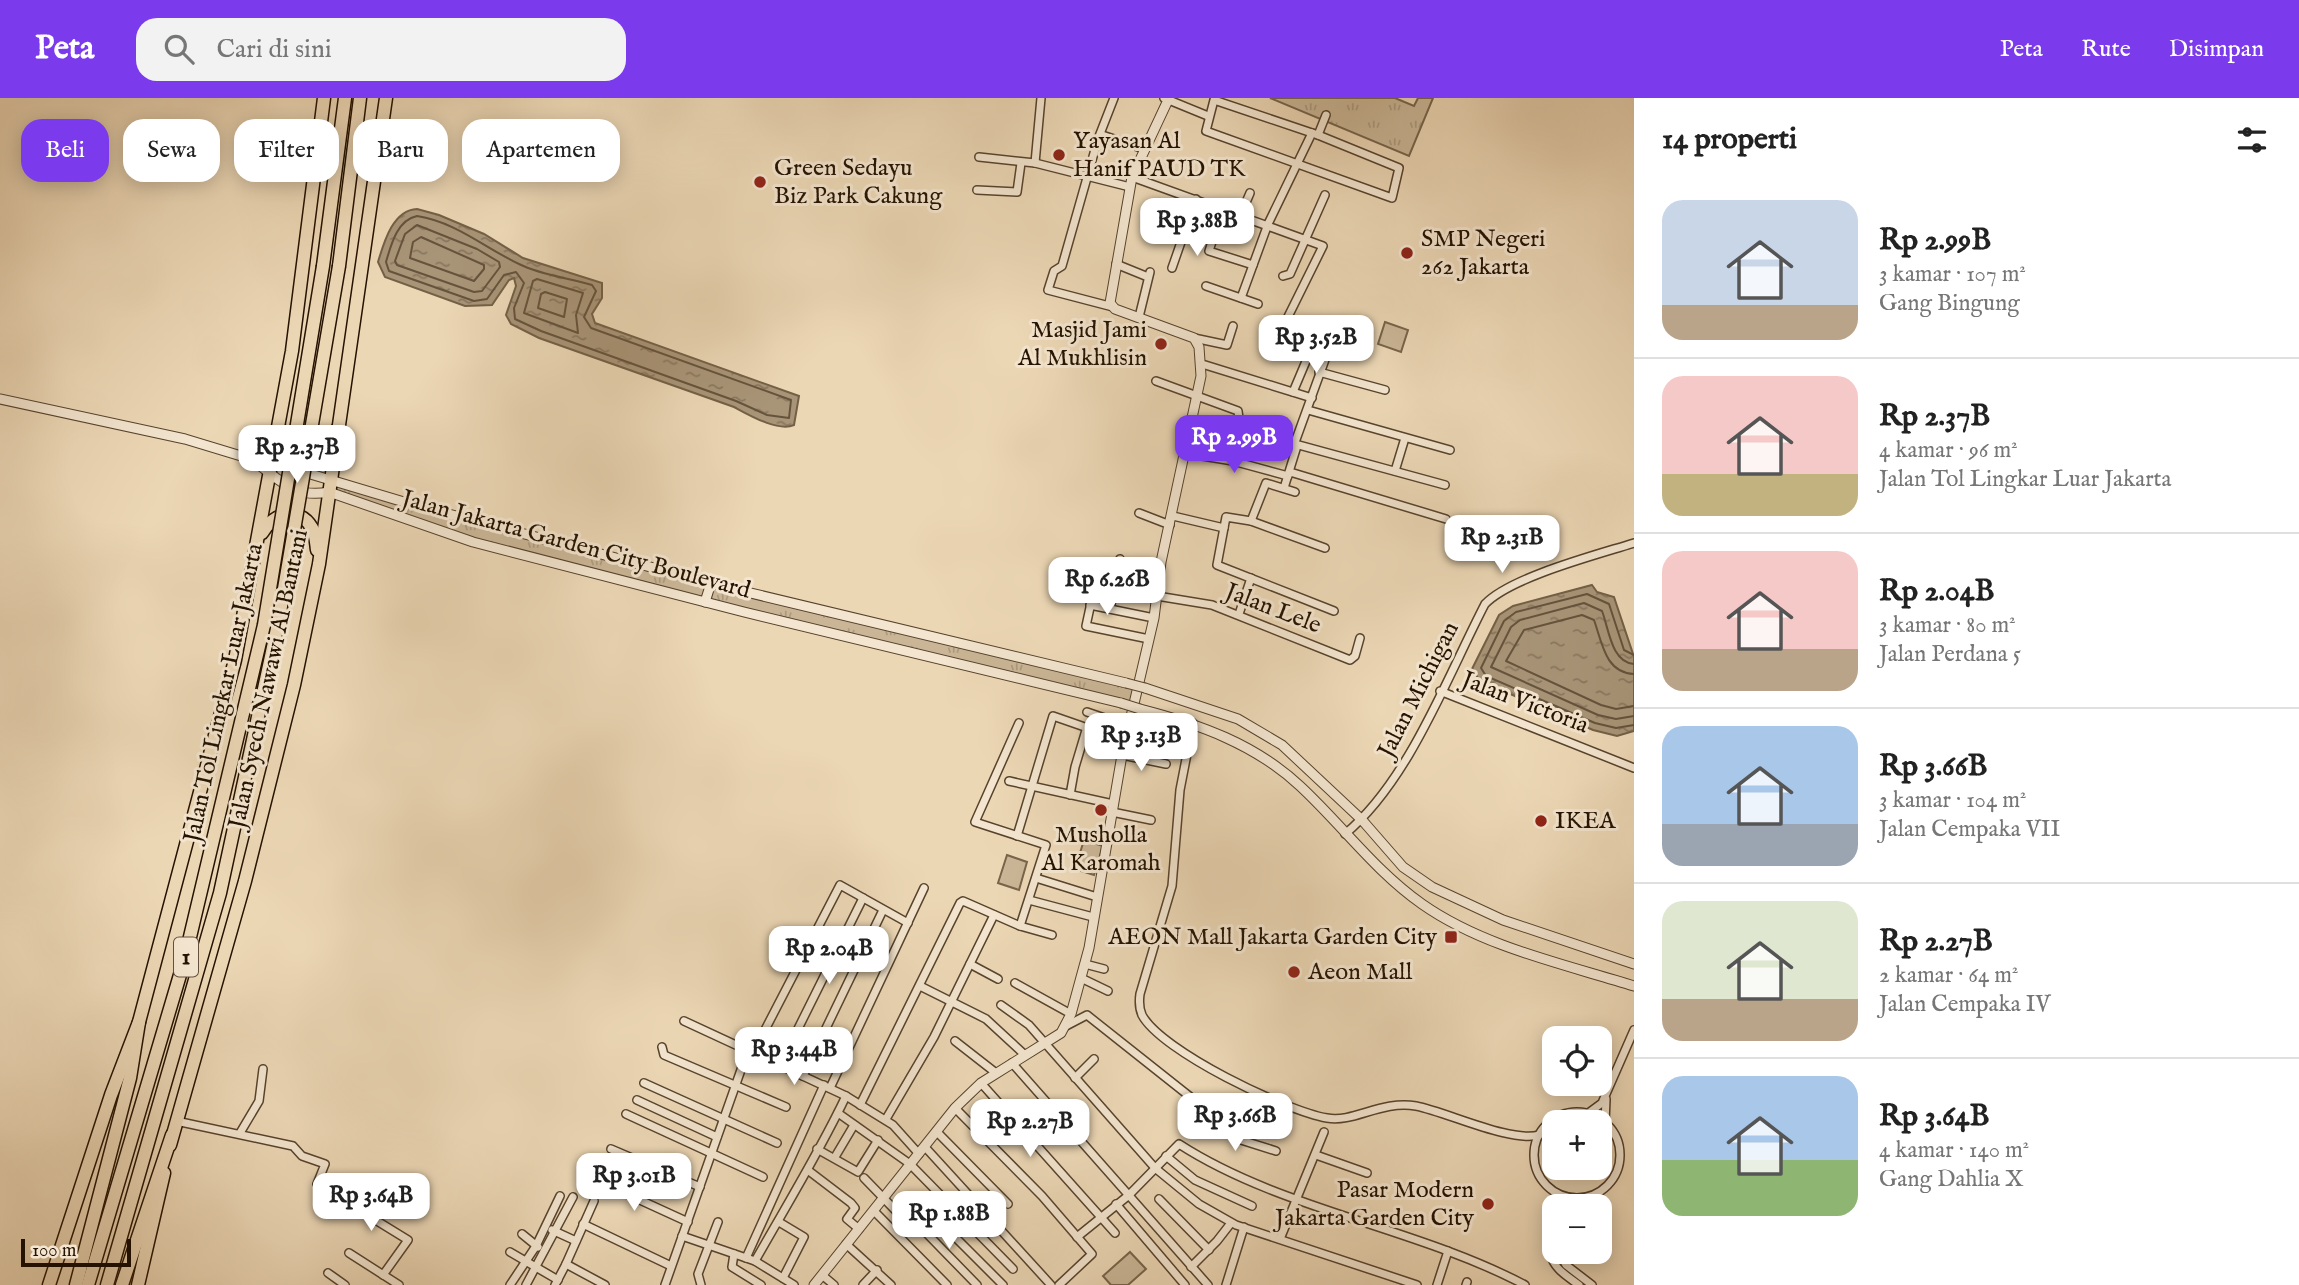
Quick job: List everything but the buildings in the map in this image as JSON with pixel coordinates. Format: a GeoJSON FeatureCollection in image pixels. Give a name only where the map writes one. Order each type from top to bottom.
{"type":"FeatureCollection","features":[{"type":"Feature","properties":{"kind":"highway"},"geometry":{"type":"LineString","coordinates":[[324,98],[292,351],[282,405],[283,447],[304,458],[324,452],[342,414]]}},
{"type":"Feature","properties":{"kind":"highway","name":"Jalan Tol Lingkar Luar Jakarta"},"geometry":{"type":"LineString","coordinates":[[88,1285],[186,958],[264,625],[323,266],[345,98]]}},
{"type":"Feature","properties":{"kind":"highway","name":"Jalan Tol Lingkar Luar Jakarta"},"geometry":{"type":"LineString","coordinates":[[107,1285],[220,893],[278,624],[339,266],[360,98]]}},
{"type":"Feature","properties":{"kind":"highway","name":"Jalan Syech Nawawi Al Bantani"},"geometry":{"type":"LineString","coordinates":[[172,1135],[245,881],[294,685],[319,564],[386,98]]}},
{"type":"Feature","properties":{"kind":"highway","name":"Jalan Syech Nawawi Al Bantani"},"geometry":{"type":"LineString","coordinates":[[138,1022],[235,660],[282,405]]}},
{"type":"Feature","properties":{"kind":"highway"},"geometry":{"type":"LineString","coordinates":[[256,546],[275,517],[282,514],[300,517],[314,531],[319,564]]}},
{"type":"Feature","properties":{"kind":"highway"},"geometry":{"type":"LineString","coordinates":[[49,1285],[138,1022]]}},
{"type":"Feature","properties":{"kind":"highway"},"geometry":{"type":"LineString","coordinates":[[75,1285],[130,1077],[138,1022]]}},
{"type":"Feature","properties":{"kind":"highway"},"geometry":{"type":"LineString","coordinates":[[122,1285],[172,1135]]}},
{"type":"Feature","properties":{"kind":"highway"},"geometry":{"type":"LineString","coordinates":[[138,1285],[172,1135]]}},
{"type":"Feature","properties":{"kind":"street"},"geometry":{"type":"LineString","coordinates":[[1035,163],[1041,98]]}},
{"type":"Feature","properties":{"kind":"street"},"geometry":{"type":"LineString","coordinates":[[1114,98],[1102,135],[1098,139],[1062,268],[1054,271],[1049,291],[1113,307],[1194,338],[1227,345],[1233,327]]}},
{"type":"Feature","properties":{"kind":"street"},"geometry":{"type":"LineString","coordinates":[[1113,307],[1110,298],[1129,187],[1167,99],[1208,116]]}},
{"type":"Feature","properties":{"kind":"street"},"geometry":{"type":"LineString","coordinates":[[1215,99],[1315,134],[1401,169],[1392,198],[1206,131],[1208,116],[1215,99]]}},
{"type":"Feature","properties":{"kind":"street"},"geometry":{"type":"LineString","coordinates":[[1241,298],[1268,225],[1295,165],[1326,115]]}},
{"type":"Feature","properties":{"kind":"street"},"geometry":{"type":"LineString","coordinates":[[1102,135],[1144,149]]}},
{"type":"Feature","properties":{"kind":"street"},"geometry":{"type":"LineString","coordinates":[[979,157],[1035,163],[1129,187]]}},
{"type":"Feature","properties":{"kind":"street"},"geometry":{"type":"LineString","coordinates":[[977,190],[1017,192],[1021,163]]}},
{"type":"Feature","properties":{"kind":"street"},"geometry":{"type":"LineString","coordinates":[[1132,177],[1241,214],[1323,246],[1279,335],[1327,354],[1319,372],[1284,488]]}},
{"type":"Feature","properties":{"kind":"street"},"geometry":{"type":"LineString","coordinates":[[1241,214],[1250,193]]}},
{"type":"Feature","properties":{"kind":"street"},"geometry":{"type":"LineString","coordinates":[[1283,276],[1290,274],[1325,195]]}},
{"type":"Feature","properties":{"kind":"street"},"geometry":{"type":"LineString","coordinates":[[1172,268],[1196,199]]}},
{"type":"Feature","properties":{"kind":"street"},"geometry":{"type":"LineString","coordinates":[[1223,208],[1209,251],[1253,265]]}},
{"type":"Feature","properties":{"kind":"street"},"geometry":{"type":"LineString","coordinates":[[1116,264],[1149,274],[1139,317]]}},
{"type":"Feature","properties":{"kind":"street"},"geometry":{"type":"LineString","coordinates":[[1206,286],[1258,304]]}},
{"type":"Feature","properties":{"kind":"street"},"geometry":{"type":"LineString","coordinates":[[814,1285],[885,1199],[954,1108],[981,1083],[1062,1033],[1071,1014],[1085,964],[1122,755],[1154,618],[1202,364],[1194,338]]}},
{"type":"Feature","properties":{"kind":"street"},"geometry":{"type":"LineString","coordinates":[[1293,392],[1312,347]]}},
{"type":"Feature","properties":{"kind":"street"},"geometry":{"type":"LineString","coordinates":[[1202,364],[1312,398]]}},
{"type":"Feature","properties":{"kind":"street"},"geometry":{"type":"LineString","coordinates":[[1319,372],[1385,390]]}},
{"type":"Feature","properties":{"kind":"street"},"geometry":{"type":"LineString","coordinates":[[1156,381],[1240,412],[1239,423],[1242,427],[1296,446],[1445,485]]}},
{"type":"Feature","properties":{"kind":"street","name":"Jalan Jakarta Garden City Boulevard"},"geometry":{"type":"LineString","coordinates":[[0,399],[156,433],[249,458],[330,486],[711,583],[1126,683],[1238,719],[1282,745],[1362,820],[1403,867],[1458,901],[1503,920],[1634,964]]}},
{"type":"Feature","properties":{"kind":"street"},"geometry":{"type":"LineString","coordinates":[[1308,411],[1450,450]]}},
{"type":"Feature","properties":{"kind":"street"},"geometry":{"type":"LineString","coordinates":[[1395,471],[1405,438]]}},
{"type":"Feature","properties":{"kind":"street"},"geometry":{"type":"LineString","coordinates":[[1184,453],[1289,474],[1446,519]]}},
{"type":"Feature","properties":{"kind":"street","name":"Jalan Jakarta Garden City Boulevard"},"geometry":{"type":"LineString","coordinates":[[270,467],[296,492],[304,495],[330,486],[472,542],[1193,723],[1228,737],[1269,762],[1300,786],[1392,880],[1423,905],[1462,927],[1634,986]]}},
{"type":"Feature","properties":{"kind":"street"},"geometry":{"type":"LineString","coordinates":[[1251,521],[1266,483],[1295,492]]}},
{"type":"Feature","properties":{"kind":"street"},"geometry":{"type":"LineString","coordinates":[[1139,513],[1224,528]]}},
{"type":"Feature","properties":{"kind":"street"},"geometry":{"type":"LineString","coordinates":[[1325,548],[1251,521],[1229,516],[1217,565],[1334,611]]}},
{"type":"Feature","properties":{"kind":"street"},"geometry":{"type":"LineString","coordinates":[[472,542],[478,522]]}},
{"type":"Feature","properties":{"kind":"street","name":"Jalan Michigan"},"geometry":{"type":"LineString","coordinates":[[1345,834],[1362,820],[1395,778],[1491,597],[1510,586],[1634,543]]}},
{"type":"Feature","properties":{"kind":"street"},"geometry":{"type":"LineString","coordinates":[[1110,609],[1120,559]]}},
{"type":"Feature","properties":{"kind":"street"},"geometry":{"type":"LineString","coordinates":[[1097,575],[1087,627],[1149,639]]}},
{"type":"Feature","properties":{"kind":"street"},"geometry":{"type":"LineString","coordinates":[[1239,614],[1251,578]]}},
{"type":"Feature","properties":{"kind":"street"},"geometry":{"type":"LineString","coordinates":[[705,602],[711,583]]}},
{"type":"Feature","properties":{"kind":"street","name":"Jalan Lele"},"geometry":{"type":"LineString","coordinates":[[1157,596],[1193,601],[1239,614],[1350,660],[1354,658],[1360,638]]}},
{"type":"Feature","properties":{"kind":"street"},"geometry":{"type":"LineString","coordinates":[[1090,605],[1154,618]]}},
{"type":"Feature","properties":{"kind":"street","name":"Jalan Victoria"},"geometry":{"type":"LineString","coordinates":[[1440,691],[1634,768]]}},
{"type":"Feature","properties":{"kind":"street"},"geometry":{"type":"LineString","coordinates":[[1087,712],[1128,726]]}},
{"type":"Feature","properties":{"kind":"street"},"geometry":{"type":"LineString","coordinates":[[1017,836],[1053,716],[1125,741]]}},
{"type":"Feature","properties":{"kind":"street"},"geometry":{"type":"LineString","coordinates":[[1019,723],[975,823],[1046,845],[1020,926]]}},
{"type":"Feature","properties":{"kind":"street"},"geometry":{"type":"LineString","coordinates":[[1193,723],[1181,790],[1172,886],[1140,994],[1140,1008],[1147,1022],[1227,1079],[1325,1118],[1344,1117],[1377,1107],[1404,1104],[1515,1136],[1535,1148]]}},
{"type":"Feature","properties":{"kind":"street"},"geometry":{"type":"LineString","coordinates":[[1070,795],[1087,727]]}},
{"type":"Feature","properties":{"kind":"street"},"geometry":{"type":"LineString","coordinates":[[1122,755],[1166,764]]}},
{"type":"Feature","properties":{"kind":"street"},"geometry":{"type":"LineString","coordinates":[[1009,781],[1070,795],[1151,820]]}},
{"type":"Feature","properties":{"kind":"street"},"geometry":{"type":"LineString","coordinates":[[1036,878],[1097,897]]}},
{"type":"Feature","properties":{"kind":"street"},"geometry":{"type":"LineString","coordinates":[[658,1285],[666,1285],[734,1087],[750,1051],[841,885],[908,923]]}},
{"type":"Feature","properties":{"kind":"street"},"geometry":{"type":"LineString","coordinates":[[746,1258],[924,888]]}},
{"type":"Feature","properties":{"kind":"street"},"geometry":{"type":"LineString","coordinates":[[780,1065],[863,898]]}},
{"type":"Feature","properties":{"kind":"street"},"geometry":{"type":"LineString","coordinates":[[1029,900],[1093,917]]}},
{"type":"Feature","properties":{"kind":"street"},"geometry":{"type":"LineString","coordinates":[[860,1105],[960,903],[964,901],[1020,926],[1052,936]]}},
{"type":"Feature","properties":{"kind":"street"},"geometry":{"type":"LineString","coordinates":[[803,1076],[883,910]]}},
{"type":"Feature","properties":{"kind":"street"},"geometry":{"type":"LineString","coordinates":[[886,1119],[952,1001],[993,915]]}},
{"type":"Feature","properties":{"kind":"street"},"geometry":{"type":"LineString","coordinates":[[970,964],[998,979]]}},
{"type":"Feature","properties":{"kind":"street"},"geometry":{"type":"LineString","coordinates":[[1085,964],[1104,969]]}},
{"type":"Feature","properties":{"kind":"street"},"geometry":{"type":"LineString","coordinates":[[1081,978],[1108,991]]}},
{"type":"Feature","properties":{"kind":"street"},"geometry":{"type":"LineString","coordinates":[[1016,983],[1071,1014]]}},
{"type":"Feature","properties":{"kind":"street"},"geometry":{"type":"LineString","coordinates":[[920,986],[986,1019],[1025,1055]]}},
{"type":"Feature","properties":{"kind":"street"},"geometry":{"type":"LineString","coordinates":[[1001,1005],[1029,1025],[1154,1168],[1189,1198],[1231,1223],[1417,1285]]}},
{"type":"Feature","properties":{"kind":"street"},"geometry":{"type":"LineString","coordinates":[[1066,1026],[1087,1015],[1198,1103],[1247,1122]]}},
{"type":"Feature","properties":{"kind":"street"},"geometry":{"type":"LineString","coordinates":[[684,1021],[827,1086],[886,1119],[922,1151],[1051,1285]]}},
{"type":"Feature","properties":{"kind":"street"},"geometry":{"type":"LineString","coordinates":[[1612,1081],[1634,1030]]}},
{"type":"Feature","properties":{"kind":"street"},"geometry":{"type":"LineString","coordinates":[[955,1041],[996,1073]]}},
{"type":"Feature","properties":{"kind":"street"},"geometry":{"type":"LineString","coordinates":[[662,1047],[664,1055],[786,1107]]}},
{"type":"Feature","properties":{"kind":"street"},"geometry":{"type":"LineString","coordinates":[[1075,1078],[1094,1059]]}},
{"type":"Feature","properties":{"kind":"street"},"geometry":{"type":"LineString","coordinates":[[1012,1063],[1208,1285]]}},
{"type":"Feature","properties":{"kind":"street"},"geometry":{"type":"LineString","coordinates":[[240,1133],[259,1101],[262,1069]]}},
{"type":"Feature","properties":{"kind":"street"},"geometry":{"type":"LineString","coordinates":[[644,1083],[777,1143]]}},
{"type":"Feature","properties":{"kind":"street"},"geometry":{"type":"LineString","coordinates":[[981,1083],[1115,1233]]}},
{"type":"Feature","properties":{"kind":"street"},"geometry":{"type":"LineString","coordinates":[[755,1261],[808,1171],[846,1096]]}},
{"type":"Feature","properties":{"kind":"street"},"geometry":{"type":"LineString","coordinates":[[1592,1110],[1602,1103],[1606,1096]]}},
{"type":"Feature","properties":{"kind":"street"},"geometry":{"type":"LineString","coordinates":[[637,1100],[717,1137]]}},
{"type":"Feature","properties":{"kind":"street"},"geometry":{"type":"LineString","coordinates":[[954,1108],[1042,1196],[1092,1254],[1059,1285]]}},
{"type":"Feature","properties":{"kind":"street"},"geometry":{"type":"LineString","coordinates":[[626,1114],[763,1177]]}},
{"type":"Feature","properties":{"kind":"street"},"geometry":{"type":"LineString","coordinates":[[838,1114],[910,1164],[1013,1269]]}},
{"type":"Feature","properties":{"kind":"street"},"geometry":{"type":"LineString","coordinates":[[1276,1126],[1251,1117],[1241,1140],[1276,1152]]}},
{"type":"Feature","properties":{"kind":"street"},"geometry":{"type":"LineString","coordinates":[[175,1121],[293,1146],[302,1156],[325,1164],[317,1184],[408,1240],[383,1275]]}},
{"type":"Feature","properties":{"kind":"street"},"geometry":{"type":"LineString","coordinates":[[835,1157],[854,1125]]}},
{"type":"Feature","properties":{"kind":"street"},"geometry":{"type":"LineString","coordinates":[[1542,1131],[1535,1148],[1536,1165],[1549,1187],[1560,1194]]}},
{"type":"Feature","properties":{"kind":"street"},"geometry":{"type":"LineString","coordinates":[[937,1132],[1008,1204]]}},
{"type":"Feature","properties":{"kind":"street"},"geometry":{"type":"LineString","coordinates":[[1280,1239],[1324,1132]]}},
{"type":"Feature","properties":{"kind":"street"},"geometry":{"type":"LineString","coordinates":[[1612,1134],[1619,1145],[1617,1172],[1612,1178]]}},
{"type":"Feature","properties":{"kind":"street"},"geometry":{"type":"LineString","coordinates":[[1515,1136],[1539,1135]]}},
{"type":"Feature","properties":{"kind":"street"},"geometry":{"type":"LineString","coordinates":[[817,1149],[858,1172],[878,1140]]}},
{"type":"Feature","properties":{"kind":"street"},"geometry":{"type":"LineString","coordinates":[[1077,1237],[1129,1195],[1180,1144],[1220,1170],[1448,1251],[1525,1285]]}},
{"type":"Feature","properties":{"kind":"street"},"geometry":{"type":"LineString","coordinates":[[611,1149],[700,1187]]}},
{"type":"Feature","properties":{"kind":"street"},"geometry":{"type":"LineString","coordinates":[[1316,1155],[1367,1173]]}},
{"type":"Feature","properties":{"kind":"street"},"geometry":{"type":"LineString","coordinates":[[1166,1156],[1195,1180],[1252,1206]]}},
{"type":"Feature","properties":{"kind":"street"},"geometry":{"type":"LineString","coordinates":[[808,1171],[851,1203],[855,1208],[847,1219],[859,1229]]}},
{"type":"Feature","properties":{"kind":"street"},"geometry":{"type":"LineString","coordinates":[[592,1178],[688,1222]]}},
{"type":"Feature","properties":{"kind":"street"},"geometry":{"type":"LineString","coordinates":[[864,1178],[896,1211],[915,1197],[998,1283]]}},
{"type":"Feature","properties":{"kind":"street"},"geometry":{"type":"LineString","coordinates":[[1592,1194],[1600,1192],[1610,1180]]}},
{"type":"Feature","properties":{"kind":"street"},"geometry":{"type":"LineString","coordinates":[[510,1285],[536,1246],[560,1196]]}},
{"type":"Feature","properties":{"kind":"street"},"geometry":{"type":"LineString","coordinates":[[526,1285],[573,1197]]}},
{"type":"Feature","properties":{"kind":"street"},"geometry":{"type":"LineString","coordinates":[[1159,1199],[1209,1250]]}},
{"type":"Feature","properties":{"kind":"street"},"geometry":{"type":"LineString","coordinates":[[510,1252],[537,1266],[557,1282],[594,1201]]}},
{"type":"Feature","properties":{"kind":"street"},"geometry":{"type":"LineString","coordinates":[[1116,1204],[1185,1285]]}},
{"type":"Feature","properties":{"kind":"street"},"geometry":{"type":"LineString","coordinates":[[902,1208],[978,1285]]}},
{"type":"Feature","properties":{"kind":"street"},"geometry":{"type":"LineString","coordinates":[[874,1211],[947,1285]]}},
{"type":"Feature","properties":{"kind":"street"},"geometry":{"type":"LineString","coordinates":[[701,1285],[698,1274],[718,1222]]}},
{"type":"Feature","properties":{"kind":"street"},"geometry":{"type":"LineString","coordinates":[[779,1222],[804,1237],[783,1278]]}},
{"type":"Feature","properties":{"kind":"street"},"geometry":{"type":"LineString","coordinates":[[1191,1267],[1231,1223]]}},
{"type":"Feature","properties":{"kind":"street"},"geometry":{"type":"LineString","coordinates":[[583,1224],[671,1266]]}},
{"type":"Feature","properties":{"kind":"street"},"geometry":{"type":"LineString","coordinates":[[546,1226],[576,1241]]}},
{"type":"Feature","properties":{"kind":"street"},"geometry":{"type":"LineString","coordinates":[[1226,1285],[1244,1227]]}},
{"type":"Feature","properties":{"kind":"street"},"geometry":{"type":"LineString","coordinates":[[522,1234],[545,1251]]}},
{"type":"Feature","properties":{"kind":"street"},"geometry":{"type":"LineString","coordinates":[[682,1236],[755,1261],[794,1285]]}},
{"type":"Feature","properties":{"kind":"street"},"geometry":{"type":"LineString","coordinates":[[846,1244],[891,1285]]}},
{"type":"Feature","properties":{"kind":"street"},"geometry":{"type":"LineString","coordinates":[[1437,1285],[1448,1251]]}},
{"type":"Feature","properties":{"kind":"street"},"geometry":{"type":"LineString","coordinates":[[349,1253],[399,1285]]}},
{"type":"Feature","properties":{"kind":"street"},"geometry":{"type":"LineString","coordinates":[[734,1254],[732,1267],[761,1285]]}},
{"type":"Feature","properties":{"kind":"street"},"geometry":{"type":"LineString","coordinates":[[566,1264],[586,1281],[605,1285]]}},
{"type":"Feature","properties":{"kind":"street"},"geometry":{"type":"LineString","coordinates":[[1555,1264],[1579,1285]]}},
{"type":"Feature","properties":{"kind":"street"},"geometry":{"type":"LineString","coordinates":[[1565,1264],[1592,1285]]}},
{"type":"Feature","properties":{"kind":"street"},"geometry":{"type":"LineString","coordinates":[[863,1285],[877,1270]]}},
{"type":"Feature","properties":{"kind":"street"},"geometry":{"type":"LineString","coordinates":[[328,1273],[345,1285]]}},
{"type":"Feature","properties":{"kind":"street"},"geometry":{"type":"LineString","coordinates":[[822,1275],[834,1285]]}},
{"type":"Feature","properties":{"kind":"street"},"geometry":{"type":"LineString","coordinates":[[742,1285],[746,1276]]}},
{"type":"Feature","properties":{"kind":"green space"},"geometry":{"type":"Polygon","coordinates":[[[1270,98],[1395,98],[1414,106],[1418,98],[1433,98],[1409,156],[1270,98]]]}},
{"type":"Feature","properties":{"kind":"green space"},"geometry":{"type":"Polygon","coordinates":[[[1385,322],[1408,330],[1401,352],[1378,344],[1385,322]]]}},
{"type":"Feature","properties":{"kind":"green space"},"geometry":{"type":"Polygon","coordinates":[[[332,480],[478,522],[1135,685],[1131,706],[473,542],[336,496],[332,480]]]}},
{"type":"Feature","properties":{"kind":"green space"},"geometry":{"type":"Polygon","coordinates":[[[1084,840],[1103,846],[1094,875],[1075,869],[1084,840]]]}},
{"type":"Feature","properties":{"kind":"green space"},"geometry":{"type":"Polygon","coordinates":[[[1007,855],[1027,862],[1019,890],[998,883],[1007,855]]]}},
{"type":"Feature","properties":{"kind":"green space"},"geometry":{"type":"Polygon","coordinates":[[[1130,1252],[1146,1269],[1128,1285],[1111,1285],[1103,1276],[1130,1252]]]}},
{"type":"Feature","properties":{"kind":"water"},"geometry":{"type":"Polygon","coordinates":[[[417,209],[484,234],[523,258],[602,283],[602,298],[592,314],[595,323],[799,396],[794,425],[787,427],[764,422],[734,407],[539,338],[511,324],[506,315],[516,286],[514,278],[509,280],[492,305],[465,306],[385,277],[378,262],[391,228],[402,215],[417,209]]]}},
{"type":"Feature","properties":{"kind":"water"},"geometry":{"type":"Polygon","coordinates":[[[1592,585],[1597,592],[1614,597],[1634,657],[1634,731],[1617,736],[1593,730],[1480,681],[1472,669],[1499,615],[1513,606],[1592,585]]]}},
{"type":"Feature","properties":{"kind":"place","name":"Yayasan Al Hanif PAUD TK"},"geometry":{"type":"Point","coordinates":[1059,155]}},
{"type":"Feature","properties":{"kind":"place","name":"Green Sedayu Biz Park Cakung"},"geometry":{"type":"Point","coordinates":[760,182]}},
{"type":"Feature","properties":{"kind":"place","name":"SMP Negeri 262 Jakarta"},"geometry":{"type":"Point","coordinates":[1407,253]}},
{"type":"Feature","properties":{"kind":"place","name":"Masjid Jami Al Mukhlisin"},"geometry":{"type":"Point","coordinates":[1161,344]}},
{"type":"Feature","properties":{"kind":"place","name":"Musholla Al Karomah"},"geometry":{"type":"Point","coordinates":[1101,810]}},
{"type":"Feature","properties":{"kind":"place","name":"IKEA"},"geometry":{"type":"Point","coordinates":[1541,821]}},
{"type":"Feature","properties":{"kind":"place","name":"AEON Mall Jakarta Garden City"},"geometry":{"type":"Point","coordinates":[1451,937]}},
{"type":"Feature","properties":{"kind":"place","name":"Aeon Mall"},"geometry":{"type":"Point","coordinates":[1294,972]}},
{"type":"Feature","properties":{"kind":"place","name":"Pasar Modern Jakarta Garden City"},"geometry":{"type":"Point","coordinates":[1488,1204]}}]}
